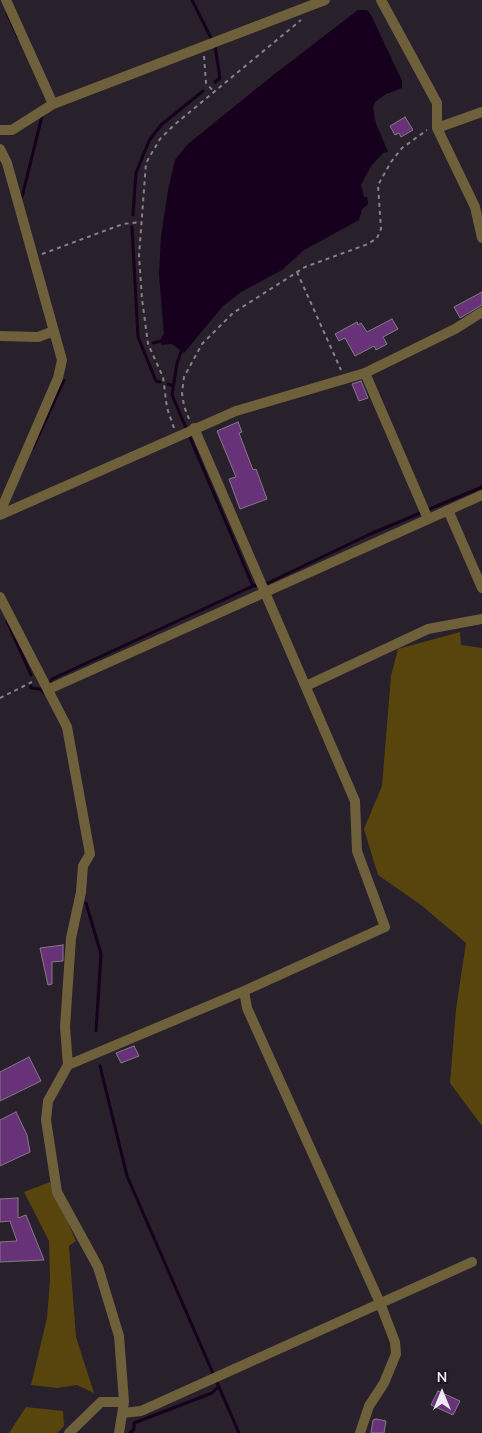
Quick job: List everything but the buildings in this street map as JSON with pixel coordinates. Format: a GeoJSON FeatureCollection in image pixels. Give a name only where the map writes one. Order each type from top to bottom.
{"type":"FeatureCollection","features":[{"type":"Feature","properties":{"kind":"street"},"geometry":{"type":"LineString","coordinates":[[6,0],[53,104]]}},
{"type":"Feature","properties":{"kind":"street"},"geometry":{"type":"LineString","coordinates":[[0,130],[12,130],[53,104],[325,0]]}},
{"type":"Feature","properties":{"kind":"street"},"geometry":{"type":"LineString","coordinates":[[381,0],[438,103],[437,128],[475,207],[482,238]]}},
{"type":"Feature","properties":{"kind":"street"},"geometry":{"type":"LineString","coordinates":[[437,128],[482,112]]}},
{"type":"Feature","properties":{"kind":"street"},"geometry":{"type":"LineString","coordinates":[[0,149],[7,163],[51,332],[62,360],[58,378],[0,513]]}},
{"type":"Feature","properties":{"kind":"street"},"geometry":{"type":"LineString","coordinates":[[0,513],[236,411],[365,373],[482,312]]}},
{"type":"Feature","properties":{"kind":"street"},"geometry":{"type":"LineString","coordinates":[[0,336],[38,336],[51,332]]}},
{"type":"Feature","properties":{"kind":"street"},"geometry":{"type":"LineString","coordinates":[[365,373],[428,519]]}},
{"type":"Feature","properties":{"kind":"street"},"geometry":{"type":"LineString","coordinates":[[68,1065],[244,991],[385,927],[357,851],[355,801],[266,591],[194,428]]}},
{"type":"Feature","properties":{"kind":"street"},"geometry":{"type":"LineString","coordinates":[[47,685],[266,591],[482,495]]}},
{"type":"Feature","properties":{"kind":"street"},"geometry":{"type":"LineString","coordinates":[[448,510],[482,588]]}},
{"type":"Feature","properties":{"kind":"street"},"geometry":{"type":"LineString","coordinates":[[0,596],[67,727],[90,854],[83,866],[81,892],[71,938],[65,1027],[68,1065],[48,1102],[46,1120],[47,1139],[57,1192],[98,1267],[119,1336],[124,1402],[119,1433]]}},
{"type":"Feature","properties":{"kind":"street"},"geometry":{"type":"LineString","coordinates":[[306,686],[428,630],[482,620]]}},
{"type":"Feature","properties":{"kind":"street"},"geometry":{"type":"LineString","coordinates":[[244,991],[246,1008],[380,1303],[395,1342],[396,1354],[384,1383],[369,1406],[360,1433]]}},
{"type":"Feature","properties":{"kind":"street"},"geometry":{"type":"LineString","coordinates":[[123,1413],[141,1411],[472,1262]]}},
{"type":"Feature","properties":{"kind":"street"},"geometry":{"type":"LineString","coordinates":[[69,1433],[101,1402],[124,1402]]}},
{"type":"Feature","properties":{"kind":"path"},"geometry":{"type":"LineString","coordinates":[[177,436],[167,408],[163,377],[148,344],[139,256],[146,163],[155,147],[174,125],[305,18]]}},
{"type":"Feature","properties":{"kind":"path"},"geometry":{"type":"LineString","coordinates":[[210,44],[206,83],[214,92]]}},
{"type":"Feature","properties":{"kind":"path"},"geometry":{"type":"LineString","coordinates":[[194,428],[184,406],[182,393],[187,370],[202,344],[233,313],[297,272],[377,238],[381,229],[378,185],[391,162],[402,148],[426,130],[437,128]]}},
{"type":"Feature","properties":{"kind":"path"},"geometry":{"type":"LineString","coordinates":[[33,257],[123,224],[141,222]]}},
{"type":"Feature","properties":{"kind":"path"},"geometry":{"type":"LineString","coordinates":[[297,272],[345,378]]}},
{"type":"Feature","properties":{"kind":"path"},"geometry":{"type":"LineString","coordinates":[[0,698],[27,683],[47,685]]}},
{"type":"Feature","properties":{"kind":"shaded area"},"geometry":{"type":"Polygon","coordinates":[[[358,10],[367,10],[371,15],[402,81],[402,88],[386,94],[375,102],[373,107],[375,121],[388,152],[383,153],[371,166],[361,185],[368,204],[362,209],[359,220],[304,250],[282,270],[241,292],[223,306],[184,353],[172,344],[161,345],[161,338],[164,334],[159,275],[161,237],[168,190],[175,160],[188,144],[358,10]]]}},
{"type":"Feature","properties":{"kind":"shaded area"},"geometry":{"type":"Polygon","coordinates":[[[460,632],[461,645],[482,648],[482,1126],[450,1083],[456,1009],[466,943],[421,905],[378,875],[364,829],[382,786],[391,676],[398,649],[460,632]]]}},
{"type":"Feature","properties":{"kind":"shaded area"},"geometry":{"type":"Polygon","coordinates":[[[50,1182],[76,1241],[69,1246],[76,1337],[94,1393],[77,1385],[57,1388],[31,1385],[47,1318],[50,1280],[49,1241],[24,1192],[50,1182]]]}},
{"type":"Feature","properties":{"kind":"shaded area"},"geometry":{"type":"Polygon","coordinates":[[[26,1407],[63,1411],[64,1426],[57,1433],[9,1433],[26,1407]]]}},
{"type":"Feature","properties":{"kind":"waterway"},"geometry":{"type":"LineString","coordinates":[[192,0],[215,46],[220,78],[215,82]]}},
{"type":"Feature","properties":{"kind":"waterway"},"geometry":{"type":"LineString","coordinates":[[7,13],[18,37]]}},
{"type":"Feature","properties":{"kind":"waterway"},"geometry":{"type":"LineString","coordinates":[[133,215],[136,173],[149,141],[161,125],[203,91]]}},
{"type":"Feature","properties":{"kind":"waterway"},"geometry":{"type":"LineString","coordinates":[[22,197],[42,116]]}},
{"type":"Feature","properties":{"kind":"waterway"},"geometry":{"type":"LineString","coordinates":[[132,227],[138,337],[156,381],[160,382]]}},
{"type":"Feature","properties":{"kind":"waterway"},"geometry":{"type":"LineString","coordinates":[[153,343],[161,341]]}},
{"type":"Feature","properties":{"kind":"waterway"},"geometry":{"type":"LineString","coordinates":[[48,685],[52,679],[253,586],[172,395],[177,363],[181,352]]}},
{"type":"Feature","properties":{"kind":"waterway"},"geometry":{"type":"LineString","coordinates":[[33,448],[64,380]]}},
{"type":"Feature","properties":{"kind":"waterway"},"geometry":{"type":"LineString","coordinates":[[168,384],[173,386]]}},
{"type":"Feature","properties":{"kind":"waterway"},"geometry":{"type":"LineString","coordinates":[[253,586],[268,583],[368,535],[482,487]]}},
{"type":"Feature","properties":{"kind":"waterway"},"geometry":{"type":"LineString","coordinates":[[7,621],[31,675]]}},
{"type":"Feature","properties":{"kind":"waterway"},"geometry":{"type":"LineString","coordinates":[[31,686],[31,688],[40,689],[45,693]]}},
{"type":"Feature","properties":{"kind":"waterway"},"geometry":{"type":"LineString","coordinates":[[86,903],[101,954],[96,1031]]}},
{"type":"Feature","properties":{"kind":"waterway"},"geometry":{"type":"LineString","coordinates":[[100,1066],[127,1176],[239,1433]]}},
{"type":"Feature","properties":{"kind":"waterway"},"geometry":{"type":"LineString","coordinates":[[130,1433],[134,1429],[134,1423],[212,1393],[218,1387]]}}]}
